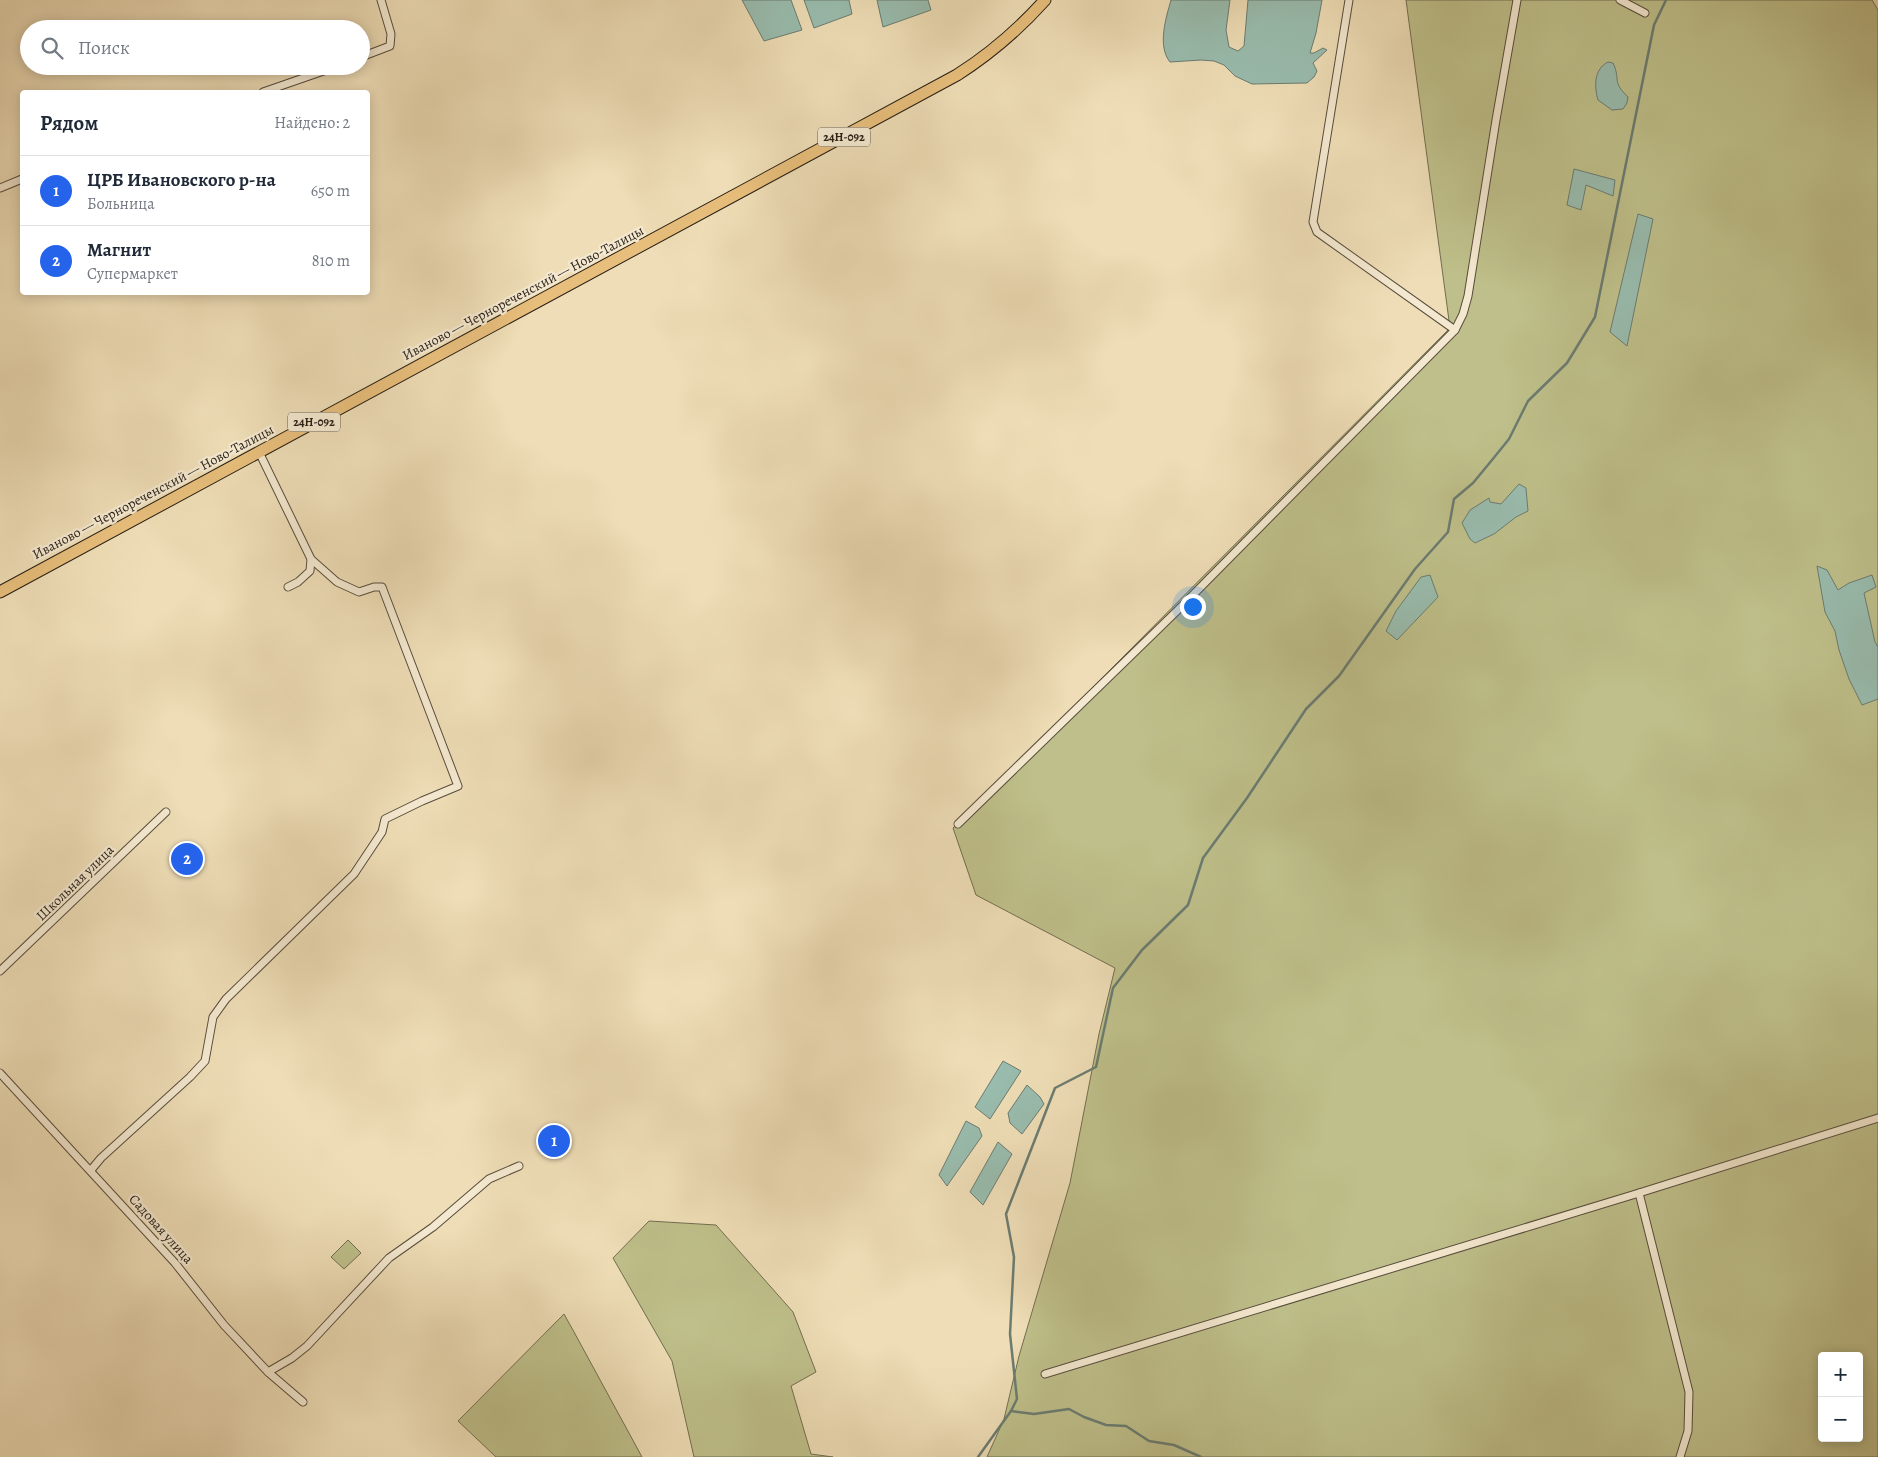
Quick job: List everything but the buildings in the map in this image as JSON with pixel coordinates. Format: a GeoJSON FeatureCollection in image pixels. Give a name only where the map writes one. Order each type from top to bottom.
{"type":"FeatureCollection","features":[{"type":"Feature","properties":{"kind":"main road","name":"Иваново — Чернореченский — Ново-Талицы"},"geometry":{"type":"LineString","coordinates":[[0,592],[957,75],[997,47],[1045,0]]}},
{"type":"Feature","properties":{"kind":"street"},"geometry":{"type":"LineString","coordinates":[[370,54],[390,46],[391,34],[381,0]]}},
{"type":"Feature","properties":{"kind":"street"},"geometry":{"type":"LineString","coordinates":[[1349,0],[1313,222],[1317,232],[1455,330]]}},
{"type":"Feature","properties":{"kind":"street"},"geometry":{"type":"LineString","coordinates":[[958,824],[1184,605],[1455,330],[1463,314],[1468,296],[1516,0]]}},
{"type":"Feature","properties":{"kind":"street"},"geometry":{"type":"LineString","coordinates":[[1620,0],[1645,13]]}},
{"type":"Feature","properties":{"kind":"street"},"geometry":{"type":"LineString","coordinates":[[268,90],[312,75]]}},
{"type":"Feature","properties":{"kind":"street"},"geometry":{"type":"LineString","coordinates":[[0,188],[20,180]]}},
{"type":"Feature","properties":{"kind":"street"},"geometry":{"type":"LineString","coordinates":[[90,1170],[190,1077],[204,1061],[213,1017],[226,999],[354,874],[382,832],[386,819],[458,786],[382,587],[374,587],[359,592],[337,582],[311,559],[259,452]]}},
{"type":"Feature","properties":{"kind":"street"},"geometry":{"type":"LineString","coordinates":[[288,588],[310,571],[311,559]]}},
{"type":"Feature","properties":{"kind":"street","name":"Школьная улица"},"geometry":{"type":"LineString","coordinates":[[0,971],[166,812]]}},
{"type":"Feature","properties":{"kind":"street","name":"Садовая улица"},"geometry":{"type":"LineString","coordinates":[[0,1073],[175,1263],[224,1325],[268,1372],[303,1402]]}},
{"type":"Feature","properties":{"kind":"street"},"geometry":{"type":"LineString","coordinates":[[1045,1374],[1878,1118]]}},
{"type":"Feature","properties":{"kind":"street"},"geometry":{"type":"LineString","coordinates":[[268,1372],[292,1358],[307,1346],[392,1256],[433,1227],[489,1179],[520,1166]]}},
{"type":"Feature","properties":{"kind":"street"},"geometry":{"type":"LineString","coordinates":[[1639,1193],[1690,1392],[1688,1431],[1680,1457]]}},
{"type":"Feature","properties":{"kind":"green space"},"geometry":{"type":"Polygon","coordinates":[[[1406,0],[1872,0],[1878,10],[1878,1457],[987,1457],[1004,1419],[1019,1356],[1070,1183],[1099,1034],[1115,968],[976,895],[953,828],[1450,328],[1406,0]]]}},
{"type":"Feature","properties":{"kind":"green space"},"geometry":{"type":"Polygon","coordinates":[[[649,1221],[716,1225],[793,1312],[816,1372],[791,1386],[811,1454],[833,1457],[694,1457],[672,1361],[613,1258],[649,1221]]]}},
{"type":"Feature","properties":{"kind":"green space"},"geometry":{"type":"Polygon","coordinates":[[[348,1240],[361,1253],[344,1269],[331,1257],[348,1240]]]}},
{"type":"Feature","properties":{"kind":"green space"},"geometry":{"type":"Polygon","coordinates":[[[564,1314],[642,1457],[496,1457],[458,1421],[564,1314]]]}},
{"type":"Feature","properties":{"kind":"shaded area"},"geometry":{"type":"Polygon","coordinates":[[[742,0],[791,0],[802,30],[764,41],[742,0]]]}},
{"type":"Feature","properties":{"kind":"shaded area"},"geometry":{"type":"Polygon","coordinates":[[[804,0],[849,0],[852,14],[814,28],[804,0]]]}},
{"type":"Feature","properties":{"kind":"shaded area"},"geometry":{"type":"Polygon","coordinates":[[[877,0],[928,0],[931,10],[883,27],[877,0]]]}},
{"type":"Feature","properties":{"kind":"shaded area"},"geometry":{"type":"Polygon","coordinates":[[[1171,0],[1230,0],[1226,30],[1229,47],[1238,51],[1244,46],[1248,0],[1322,0],[1310,53],[1323,48],[1327,50],[1313,63],[1317,71],[1314,77],[1307,83],[1252,84],[1235,76],[1224,65],[1214,61],[1170,62],[1166,55],[1163,40],[1171,0]]]}},
{"type":"Feature","properties":{"kind":"shaded area"},"geometry":{"type":"Polygon","coordinates":[[[1608,62],[1613,63],[1618,83],[1628,97],[1623,109],[1612,110],[1598,100],[1596,78],[1603,65],[1608,62]]]}},
{"type":"Feature","properties":{"kind":"shaded area"},"geometry":{"type":"Polygon","coordinates":[[[1574,169],[1615,180],[1613,196],[1586,185],[1581,210],[1567,205],[1574,169]]]}},
{"type":"Feature","properties":{"kind":"shaded area"},"geometry":{"type":"Polygon","coordinates":[[[1638,214],[1653,219],[1627,346],[1610,332],[1638,214]]]}},
{"type":"Feature","properties":{"kind":"shaded area"},"geometry":{"type":"Polygon","coordinates":[[[1519,484],[1526,488],[1528,511],[1516,517],[1494,534],[1475,543],[1470,539],[1462,523],[1470,510],[1489,498],[1490,502],[1501,504],[1519,484]]]}},
{"type":"Feature","properties":{"kind":"shaded area"},"geometry":{"type":"Polygon","coordinates":[[[1817,566],[1827,570],[1838,590],[1849,583],[1872,575],[1876,587],[1864,593],[1875,642],[1878,647],[1878,699],[1862,705],[1849,679],[1835,631],[1825,612],[1817,566]]]}},
{"type":"Feature","properties":{"kind":"shaded area"},"geometry":{"type":"Polygon","coordinates":[[[1430,575],[1438,597],[1397,640],[1386,631],[1396,611],[1421,577],[1430,575]]]}},
{"type":"Feature","properties":{"kind":"shaded area"},"geometry":{"type":"Polygon","coordinates":[[[1003,1061],[1021,1071],[990,1119],[975,1107],[1003,1061]]]}},
{"type":"Feature","properties":{"kind":"shaded area"},"geometry":{"type":"Polygon","coordinates":[[[1027,1085],[1040,1097],[1044,1104],[1022,1134],[1010,1123],[1008,1113],[1027,1085]]]}},
{"type":"Feature","properties":{"kind":"shaded area"},"geometry":{"type":"Polygon","coordinates":[[[966,1121],[979,1128],[982,1136],[947,1186],[939,1175],[966,1121]]]}},
{"type":"Feature","properties":{"kind":"shaded area"},"geometry":{"type":"Polygon","coordinates":[[[998,1142],[1012,1154],[983,1205],[970,1192],[998,1142]]]}},
{"type":"Feature","properties":{"kind":"waterway"},"geometry":{"type":"LineString","coordinates":[[978,1457],[1011,1411],[1017,1399],[1010,1334],[1014,1257],[1006,1214],[1055,1088],[1096,1067],[1113,988],[1142,950],[1188,905],[1203,858],[1247,798],[1306,709],[1339,676],[1415,569],[1448,532],[1454,499],[1473,483],[1509,439],[1528,401],[1567,363],[1595,317],[1654,25],[1666,0]]}},
{"type":"Feature","properties":{"kind":"waterway"},"geometry":{"type":"LineString","coordinates":[[1011,1411],[1034,1414],[1069,1409],[1106,1425],[1126,1426],[1149,1441],[1174,1445],[1201,1457]]}},
{"type":"Feature","properties":{"kind":"place","name":"Магнит"},"geometry":{"type":"Point","coordinates":[187,859]}},
{"type":"Feature","properties":{"kind":"place","name":"ЦРБ Ивановского р-на"},"geometry":{"type":"Point","coordinates":[554,1141]}}]}
